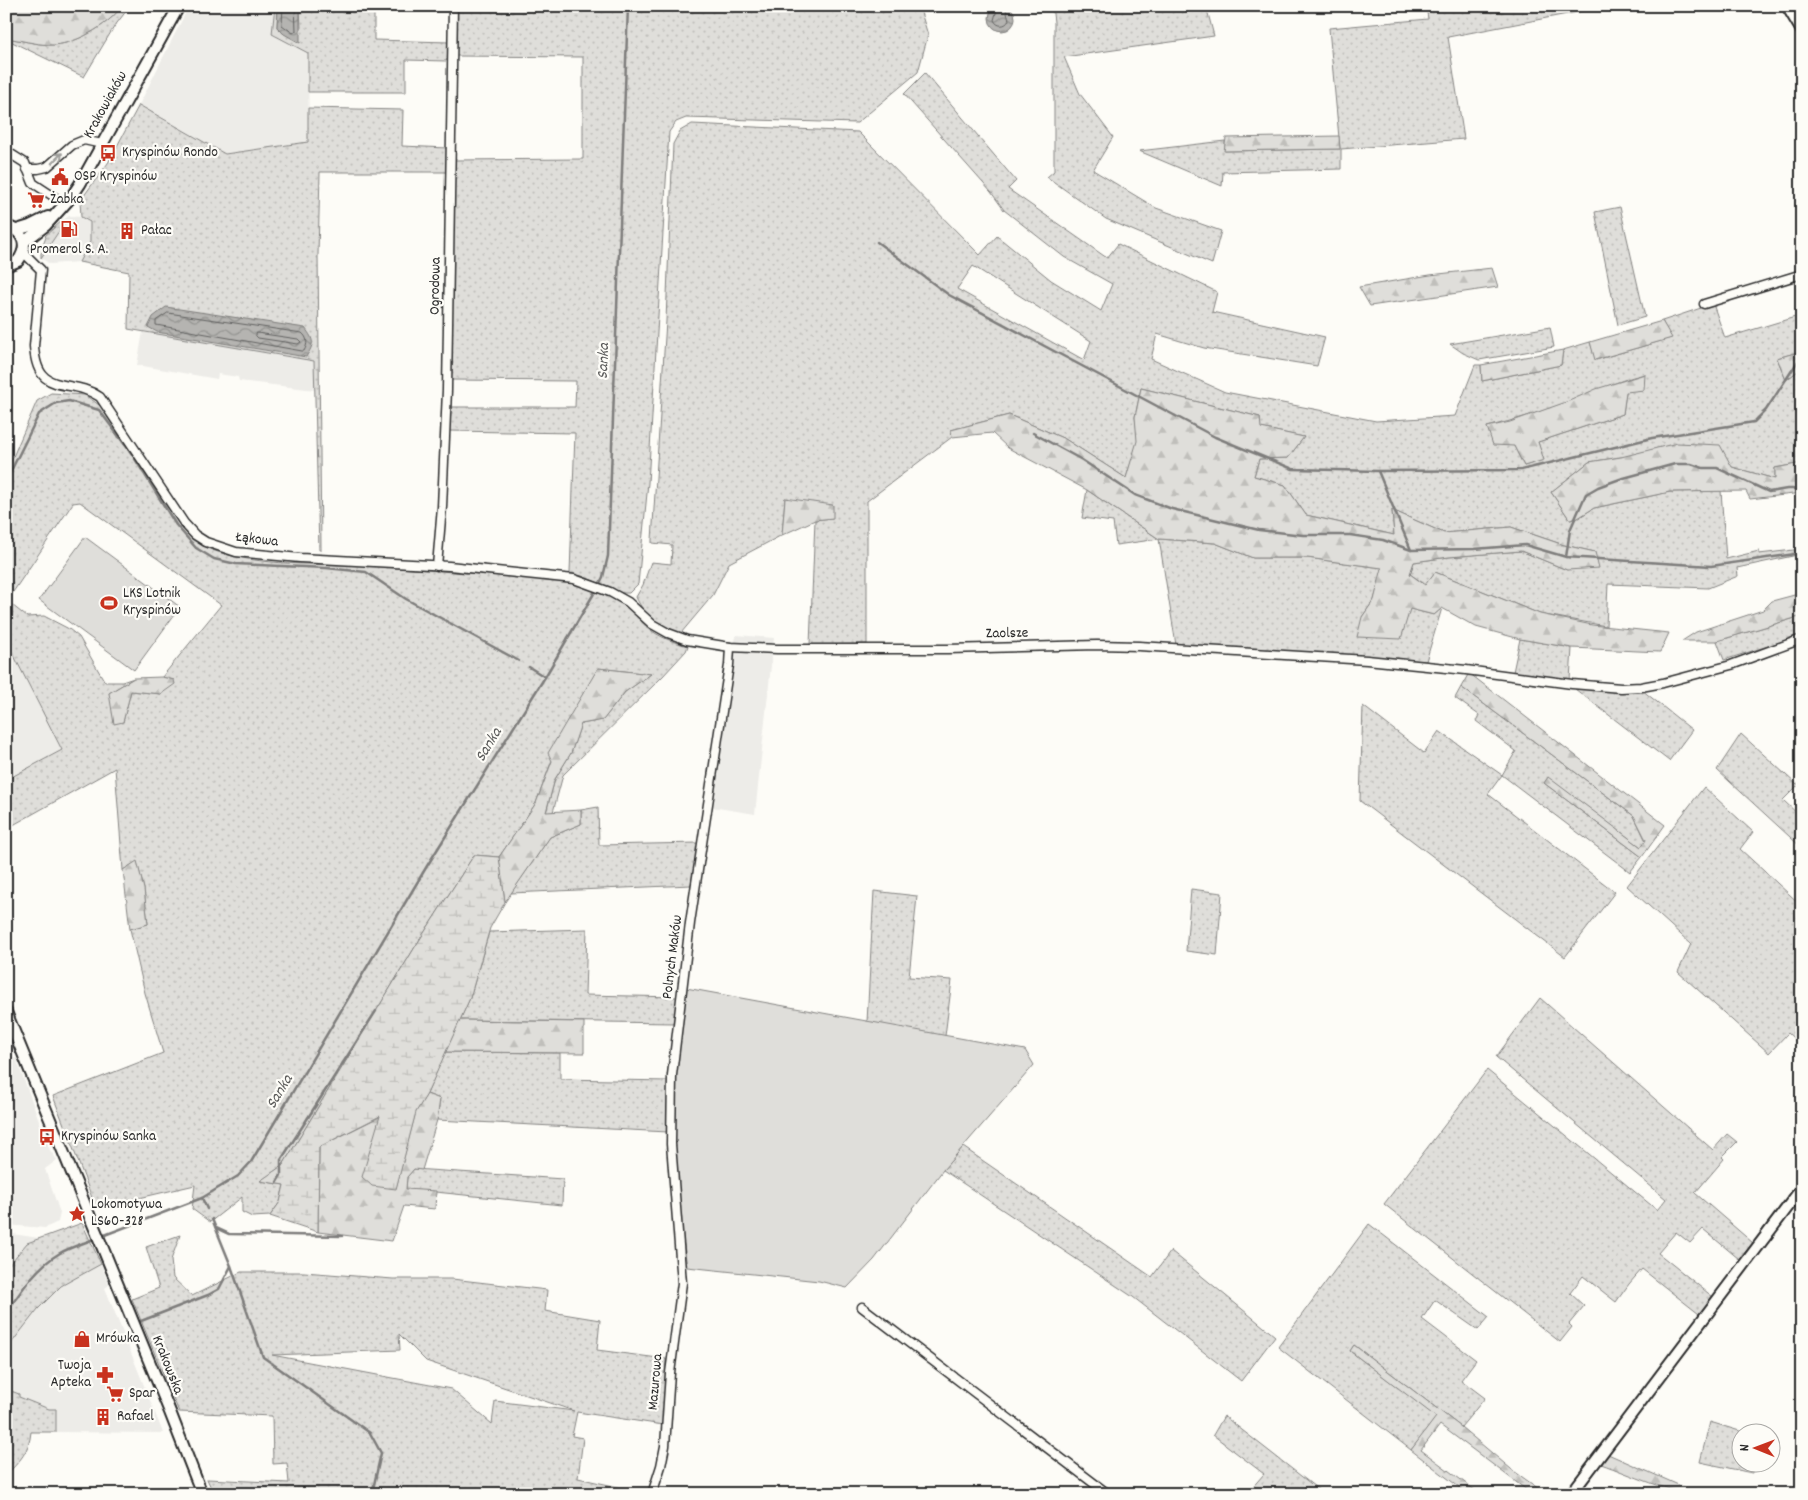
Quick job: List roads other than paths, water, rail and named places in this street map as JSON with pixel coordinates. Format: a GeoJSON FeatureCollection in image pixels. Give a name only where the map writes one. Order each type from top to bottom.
{"type":"FeatureCollection","features":[{"type":"Feature","properties":{"kind":"main road","name":"Krakowiaków"},"geometry":{"type":"LineString","coordinates":[[10,265],[21,257],[23,247],[65,204],[80,184],[179,6]]}},
{"type":"Feature","properties":{"kind":"main road"},"geometry":{"type":"LineString","coordinates":[[1787,6],[1802,31]]}},
{"type":"Feature","properties":{"kind":"main road","name":"Krakowiaków"},"geometry":{"type":"LineString","coordinates":[[17,230],[54,214]]}},
{"type":"Feature","properties":{"kind":"main road"},"geometry":{"type":"LineString","coordinates":[[6,226],[17,230],[23,247]]}},
{"type":"Feature","properties":{"kind":"main road","name":"Krakowska"},"geometry":{"type":"LineString","coordinates":[[6,1012],[202,1494]]}},
{"type":"Feature","properties":{"kind":"main road"},"geometry":{"type":"LineString","coordinates":[[1570,1494],[1802,1188]]}},
{"type":"Feature","properties":{"kind":"street","name":"Ogrodowa"},"geometry":{"type":"LineString","coordinates":[[437,566],[442,507],[447,390],[454,6]]}},
{"type":"Feature","properties":{"kind":"street"},"geometry":{"type":"LineString","coordinates":[[27,169],[47,167],[72,145],[84,140],[102,144]]}},
{"type":"Feature","properties":{"kind":"street"},"geometry":{"type":"LineString","coordinates":[[6,151],[21,159],[33,183],[65,204]]}},
{"type":"Feature","properties":{"kind":"street","name":"Łąkowa"},"geometry":{"type":"LineString","coordinates":[[23,247],[33,264],[41,270],[34,355],[42,375],[54,384],[84,389],[100,397],[184,523],[195,535],[206,542],[236,552],[562,577],[588,583],[610,592],[628,602],[652,624]]}},
{"type":"Feature","properties":{"kind":"street"},"geometry":{"type":"LineString","coordinates":[[10,265],[33,264]]}},
{"type":"Feature","properties":{"kind":"street"},"geometry":{"type":"LineString","coordinates":[[1704,304],[1802,274]]}},
{"type":"Feature","properties":{"kind":"street","name":"Zaolsze"},"geometry":{"type":"LineString","coordinates":[[652,624],[682,638],[730,647],[948,649],[1097,645],[1366,660],[1621,688],[1663,683],[1731,665],[1802,639]]}},
{"type":"Feature","properties":{"kind":"street","name":"Polnych Maków"},"geometry":{"type":"LineString","coordinates":[[681,1272],[671,1144],[672,1075],[689,932],[729,665],[730,647]]}},
{"type":"Feature","properties":{"kind":"street","name":"Mazurowa"},"geometry":{"type":"LineString","coordinates":[[652,1494],[661,1466],[664,1446],[670,1373],[680,1303],[681,1272]]}},
{"type":"Feature","properties":{"kind":"street"},"geometry":{"type":"LineString","coordinates":[[862,1306],[1108,1494]]}},
{"type":"Feature","properties":{"kind":"water"},"geometry":{"type":"Polygon","coordinates":[[[1002,5],[1011,9],[1015,18],[1011,27],[1002,31],[993,27],[989,18],[993,9],[1002,5]]]}},
{"type":"Feature","properties":{"kind":"water"},"geometry":{"type":"Polygon","coordinates":[[[278,6],[300,6],[300,43],[284,34],[277,27],[278,6]]]}},
{"type":"Feature","properties":{"kind":"water"},"geometry":{"type":"Polygon","coordinates":[[[166,307],[305,328],[312,339],[312,346],[306,357],[157,332],[148,327],[153,317],[166,307]]]}},
{"type":"Feature","properties":{"kind":"waterway","name":"Sanka"},"geometry":{"type":"LineString","coordinates":[[599,585],[608,556],[628,6]]}},
{"type":"Feature","properties":{"kind":"waterway"},"geometry":{"type":"LineString","coordinates":[[877,242],[949,295],[1215,437],[1293,469],[1378,471],[1521,470],[1652,438],[1754,422],[1766,410],[1802,355]]}},
{"type":"Feature","properties":{"kind":"waterway"},"geometry":{"type":"LineString","coordinates":[[6,481],[39,414],[56,403],[69,401],[99,410],[132,454],[176,525],[196,548],[214,559],[236,564],[326,568],[366,572],[406,599],[519,661]]}},
{"type":"Feature","properties":{"kind":"waterway"},"geometry":{"type":"LineString","coordinates":[[1033,433],[1082,460],[1135,495],[1172,509],[1259,530],[1303,535],[1350,535],[1383,540],[1411,550],[1474,549],[1525,545],[1566,557],[1711,566],[1802,553]]}},
{"type":"Feature","properties":{"kind":"waterway"},"geometry":{"type":"LineString","coordinates":[[1566,557],[1570,530],[1586,494],[1598,487],[1620,479],[1675,464],[1691,464],[1703,468],[1717,468],[1769,492],[1802,489]]}},
{"type":"Feature","properties":{"kind":"waterway"},"geometry":{"type":"LineString","coordinates":[[1378,471],[1411,550]]}},
{"type":"Feature","properties":{"kind":"waterway","name":"Sanka"},"geometry":{"type":"LineString","coordinates":[[102,1236],[202,1198],[238,1176],[251,1162],[427,866],[545,677],[596,590]]}},
{"type":"Feature","properties":{"kind":"waterway"},"geometry":{"type":"LineString","coordinates":[[529,667],[545,677]]}},
{"type":"Feature","properties":{"kind":"waterway"},"geometry":{"type":"LineString","coordinates":[[277,1182],[281,1175],[281,1160],[376,1011]]}},
{"type":"Feature","properties":{"kind":"waterway"},"geometry":{"type":"LineString","coordinates":[[202,1198],[207,1209]]}},
{"type":"Feature","properties":{"kind":"waterway"},"geometry":{"type":"LineString","coordinates":[[141,1321],[219,1289],[231,1266],[212,1219]]}},
{"type":"Feature","properties":{"kind":"waterway"},"geometry":{"type":"LineString","coordinates":[[216,1228],[229,1234],[342,1236]]}},
{"type":"Feature","properties":{"kind":"waterway","name":"Sanka"},"geometry":{"type":"LineString","coordinates":[[6,1313],[30,1280],[51,1259],[60,1253],[96,1238]]}},
{"type":"Feature","properties":{"kind":"waterway"},"geometry":{"type":"LineString","coordinates":[[231,1266],[263,1357],[370,1433],[381,1453],[372,1494]]}},
{"type":"Feature","properties":{"kind":"place","name":"Kryspinów Rondo"},"geometry":{"type":"Point","coordinates":[108,153]}},
{"type":"Feature","properties":{"kind":"place","name":"OSP Kryspinów"},"geometry":{"type":"Point","coordinates":[60,177]}},
{"type":"Feature","properties":{"kind":"place","name":"Żabka"},"geometry":{"type":"Point","coordinates":[36,200]}},
{"type":"Feature","properties":{"kind":"place","name":"Promerol S. A."},"geometry":{"type":"Point","coordinates":[69,229]}},
{"type":"Feature","properties":{"kind":"place","name":"Pałac"},"geometry":{"type":"Point","coordinates":[127,231]}},
{"type":"Feature","properties":{"kind":"place","name":"LKS Lotnik Kryspinów"},"geometry":{"type":"Point","coordinates":[109,603]}},
{"type":"Feature","properties":{"kind":"place","name":"Kryspinów Sanka"},"geometry":{"type":"Point","coordinates":[47,1137]}},
{"type":"Feature","properties":{"kind":"place","name":"Lokomotywa LS60-328"},"geometry":{"type":"Point","coordinates":[77,1214]}},
{"type":"Feature","properties":{"kind":"place","name":"Mrówka"},"geometry":{"type":"Point","coordinates":[82,1339]}},
{"type":"Feature","properties":{"kind":"place","name":"Twoja Apteka"},"geometry":{"type":"Point","coordinates":[105,1375]}},
{"type":"Feature","properties":{"kind":"place","name":"Spar"},"geometry":{"type":"Point","coordinates":[115,1394]}},
{"type":"Feature","properties":{"kind":"place","name":"Rafael"},"geometry":{"type":"Point","coordinates":[103,1417]}}]}
